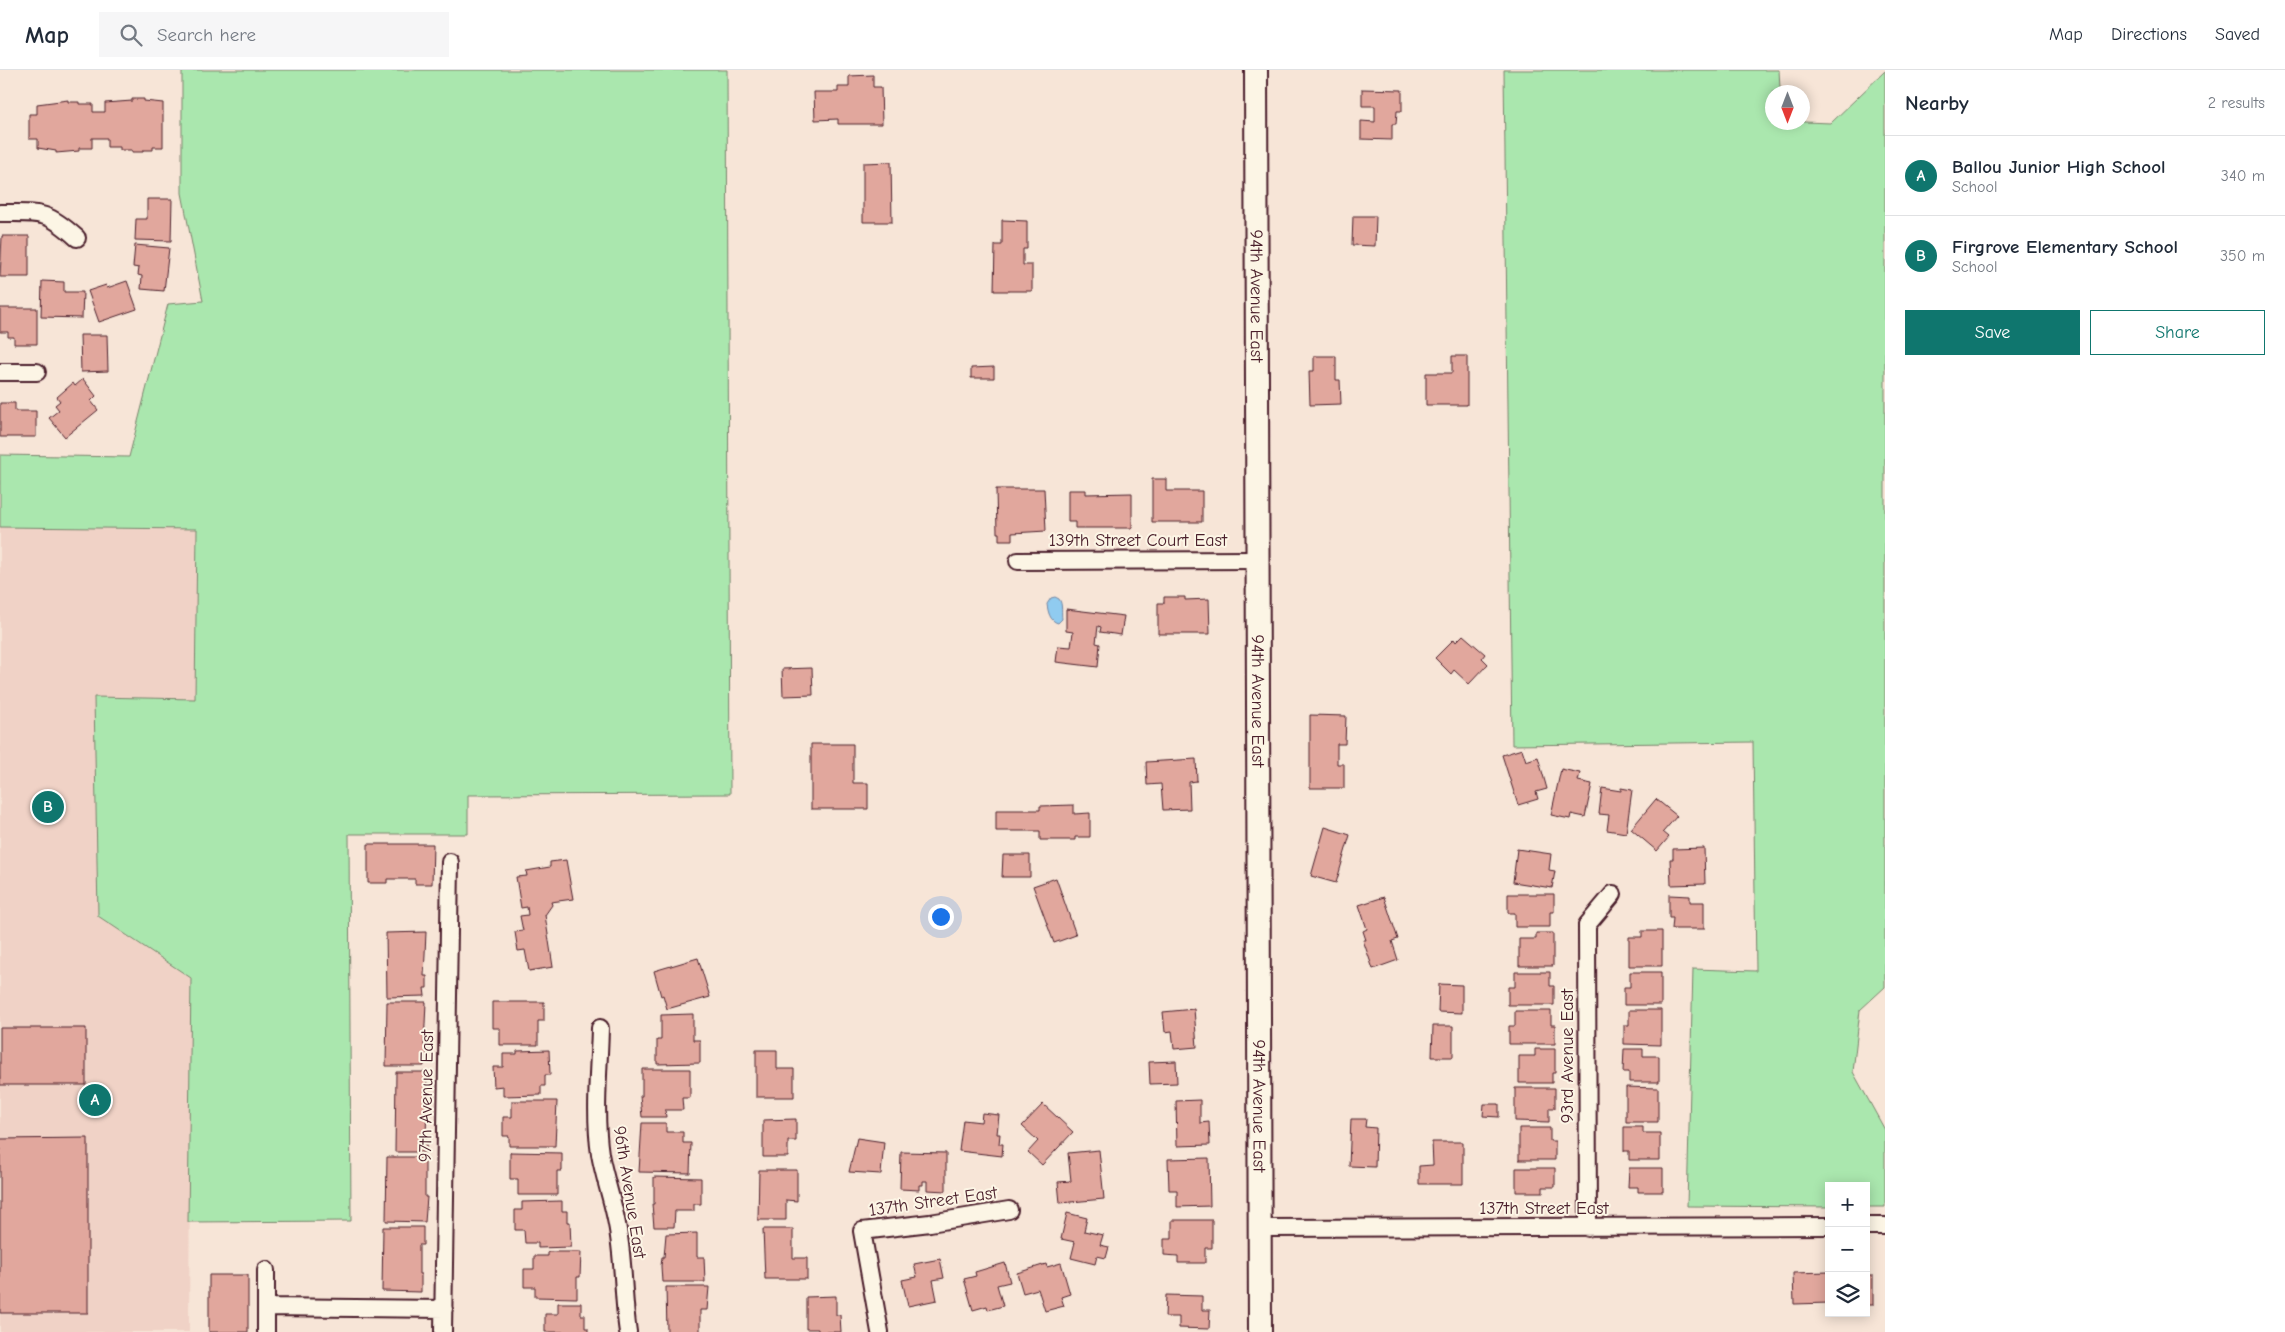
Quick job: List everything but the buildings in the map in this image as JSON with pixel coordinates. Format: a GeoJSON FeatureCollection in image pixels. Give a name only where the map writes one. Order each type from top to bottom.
{"type":"FeatureCollection","features":[{"type":"Feature","properties":{"kind":"main road","name":"94th Avenue East"},"geometry":{"type":"LineString","coordinates":[[1256,70],[1260,1332]]}},
{"type":"Feature","properties":{"kind":"street"},"geometry":{"type":"LineString","coordinates":[[0,213],[48,216],[60,223],[77,238]]}},
{"type":"Feature","properties":{"kind":"street"},"geometry":{"type":"LineString","coordinates":[[0,372],[37,372]]}},
{"type":"Feature","properties":{"kind":"street","name":"139th Street Court East"},"geometry":{"type":"LineString","coordinates":[[1018,561],[1258,560]]}},
{"type":"Feature","properties":{"kind":"street","name":"97th Avenue East"},"geometry":{"type":"LineString","coordinates":[[443,1332],[450,862]]}},
{"type":"Feature","properties":{"kind":"street","name":"93rd Avenue East"},"geometry":{"type":"LineString","coordinates":[[1588,1228],[1587,925],[1613,894]]}},
{"type":"Feature","properties":{"kind":"street","name":"96th Avenue East"},"geometry":{"type":"LineString","coordinates":[[600,1028],[598,1126],[600,1153],[619,1233],[624,1281],[623,1303],[628,1332]]}},
{"type":"Feature","properties":{"kind":"street","name":"137th Street East"},"geometry":{"type":"LineString","coordinates":[[880,1332],[862,1231],[930,1224],[1009,1210]]}},
{"type":"Feature","properties":{"kind":"street","name":"137th Street East"},"geometry":{"type":"LineString","coordinates":[[1260,1228],[1825,1226]]}},
{"type":"Feature","properties":{"kind":"street"},"geometry":{"type":"LineString","coordinates":[[1870,1226],[1885,1226]]}},
{"type":"Feature","properties":{"kind":"street"},"geometry":{"type":"LineString","coordinates":[[266,1270],[266,1332]]}},
{"type":"Feature","properties":{"kind":"street"},"geometry":{"type":"LineString","coordinates":[[266,1307],[444,1309]]}},
{"type":"Feature","properties":{"kind":"shaded area"},"geometry":{"type":"Polygon","coordinates":[[[0,527],[197,529],[195,699],[94,697],[98,916],[191,978],[189,1332],[0,1332],[0,527]]]}},
{"type":"Feature","properties":{"kind":"green space"},"geometry":{"type":"Polygon","coordinates":[[[182,70],[727,70],[730,794],[468,795],[468,834],[349,834],[351,1221],[188,1222],[191,978],[98,916],[94,697],[195,699],[197,529],[0,527],[0,455],[129,457],[168,304],[203,301],[182,193],[182,70]]]}},
{"type":"Feature","properties":{"kind":"green space"},"geometry":{"type":"Polygon","coordinates":[[[1504,70],[1779,70],[1780,85],[1765,85],[1765,130],[1810,130],[1810,122],[1831,123],[1885,71],[1885,987],[1860,1010],[1853,1072],[1885,1130],[1885,1207],[1870,1207],[1870,1182],[1825,1182],[1825,1207],[1687,1206],[1693,969],[1756,971],[1753,742],[1512,745],[1504,70]]]}},
{"type":"Feature","properties":{"kind":"water"},"geometry":{"type":"Polygon","coordinates":[[[1051,598],[1059,599],[1061,606],[1062,619],[1058,623],[1051,618],[1047,604],[1051,598]]]}},
{"type":"Feature","properties":{"kind":"place","name":"Firgrove Elementary School"},"geometry":{"type":"Point","coordinates":[48,807]}},
{"type":"Feature","properties":{"kind":"place","name":"Ballou Junior High School"},"geometry":{"type":"Point","coordinates":[95,1100]}}]}
